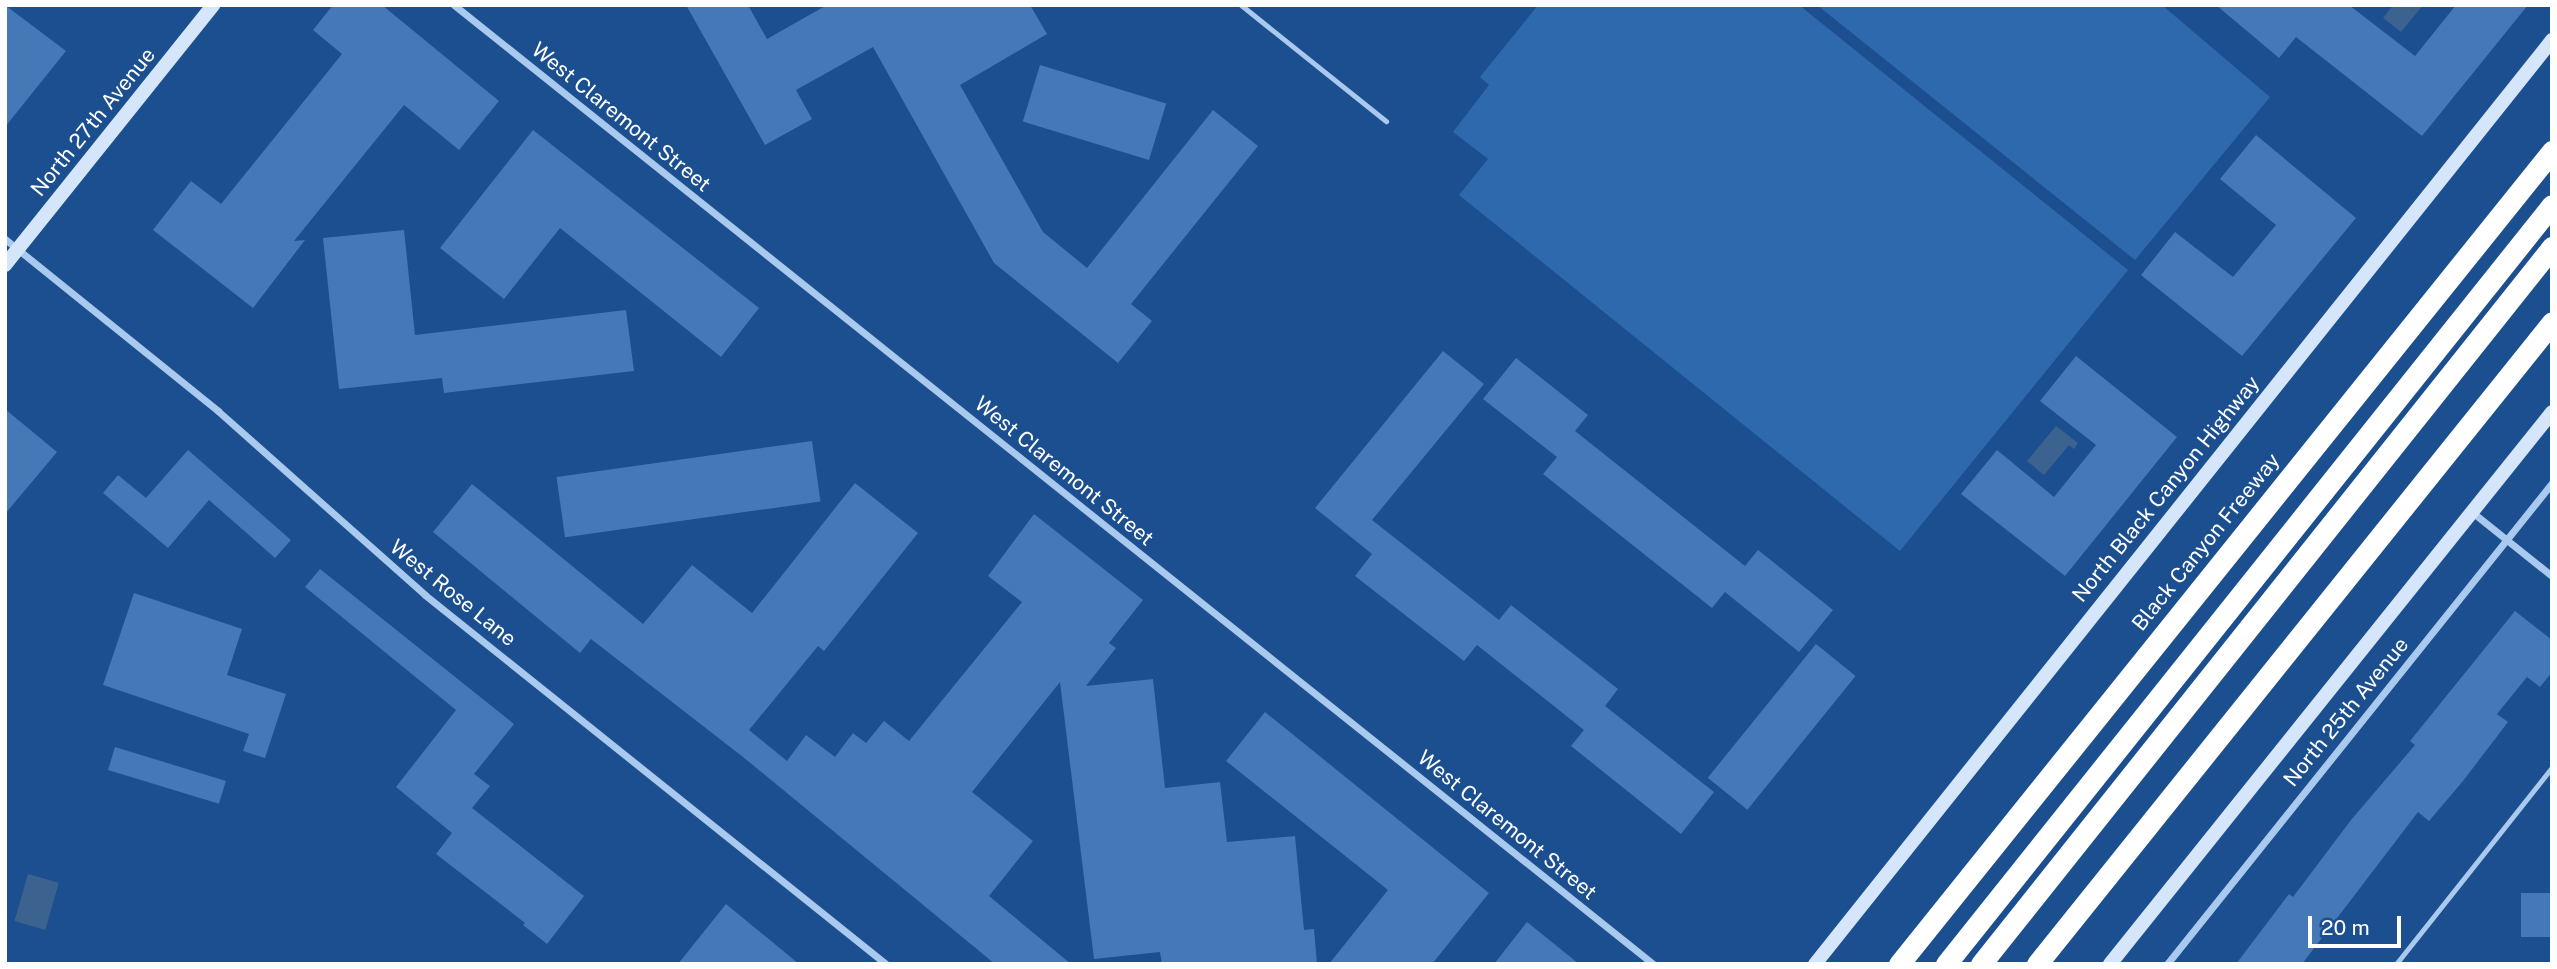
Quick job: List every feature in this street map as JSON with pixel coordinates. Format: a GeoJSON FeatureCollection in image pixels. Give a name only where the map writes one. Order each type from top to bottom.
{"type":"FeatureCollection","features":[{"type":"Feature","properties":{"kind":"highway","name":"Black Canyon Freeway"},"geometry":{"type":"LineString","coordinates":[[1899,964],[2552,151]]}},
{"type":"Feature","properties":{"kind":"highway"},"geometry":{"type":"LineString","coordinates":[[1946,964],[2552,205]]}},
{"type":"Feature","properties":{"kind":"highway"},"geometry":{"type":"LineString","coordinates":[[1981,964],[2552,247]]}},
{"type":"Feature","properties":{"kind":"highway"},"geometry":{"type":"LineString","coordinates":[[2037,964],[2552,322]]}},
{"type":"Feature","properties":{"kind":"main road","name":"North 27th Avenue"},"geometry":{"type":"LineString","coordinates":[[5,265],[213,5]]}},
{"type":"Feature","properties":{"kind":"main road","name":"North Black Canyon Highway"},"geometry":{"type":"LineString","coordinates":[[1815,964],[2552,40]]}},
{"type":"Feature","properties":{"kind":"main road"},"geometry":{"type":"LineString","coordinates":[[2110,964],[2552,412]]}},
{"type":"Feature","properties":{"kind":"street","name":"West Claremont Street"},"geometry":{"type":"LineString","coordinates":[[453,5],[1653,964]]}},
{"type":"Feature","properties":{"kind":"street","name":"West Rose Lane"},"geometry":{"type":"LineString","coordinates":[[5,239],[218,411],[425,595],[886,964]]}},
{"type":"Feature","properties":{"kind":"street","name":"North 25th Avenue"},"geometry":{"type":"LineString","coordinates":[[2167,964],[2552,483]]}},
{"type":"Feature","properties":{"kind":"street"},"geometry":{"type":"LineString","coordinates":[[2472,512],[2552,576]]}},
{"type":"Feature","properties":{"kind":"lane"},"geometry":{"type":"LineString","coordinates":[[1241,5],[1386,121]]}},
{"type":"Feature","properties":{"kind":"lane"},"geometry":{"type":"LineString","coordinates":[[2396,964],[2552,767]]}},
{"type":"Feature","properties":{"kind":"shaded area"},"geometry":{"type":"Polygon","coordinates":[[[1538,5],[1799,5],[2128,270],[1900,551],[1459,195],[1488,159],[1453,132],[1489,85],[1480,77],[1538,5]]]}},
{"type":"Feature","properties":{"kind":"shaded area"},"geometry":{"type":"Polygon","coordinates":[[[1817,5],[2162,5],[2270,97],[2135,260],[1817,5]]]}},
{"type":"Feature","properties":{"kind":"shaded area"},"geometry":{"type":"Polygon","coordinates":[[[2393,5],[2423,5],[2401,32],[2383,18],[2393,5]]]}},
{"type":"Feature","properties":{"kind":"shaded area"},"geometry":{"type":"Polygon","coordinates":[[[2056,426],[2078,443],[2074,449],[2069,445],[2044,475],[2027,461],[2056,426]]]}},
{"type":"Feature","properties":{"kind":"shaded area"},"geometry":{"type":"Polygon","coordinates":[[[28,874],[59,883],[45,930],[14,921],[28,874]]]}},
{"type":"Feature","properties":{"kind":"building"},"geometry":{"type":"Polygon","coordinates":[[[5,5],[66,51],[5,127],[5,5]]]}},
{"type":"Feature","properties":{"kind":"building"},"geometry":{"type":"Polygon","coordinates":[[[333,5],[382,5],[499,101],[459,150],[404,105],[294,241],[305,240],[253,308],[153,230],[191,181],[221,204],[342,54],[313,30],[333,5]]]}},
{"type":"Feature","properties":{"kind":"building"},"geometry":{"type":"Polygon","coordinates":[[[686,5],[748,5],[767,39],[827,5],[1030,5],[1047,34],[960,85],[1043,232],[1087,268],[1213,110],[1258,146],[1131,304],[1152,321],[1118,363],[994,263],[873,47],[796,90],[812,119],[765,145],[686,5]]]}},
{"type":"Feature","properties":{"kind":"building"},"geometry":{"type":"Polygon","coordinates":[[[2216,5],[2349,5],[2415,56],[2456,5],[2528,5],[2422,136],[2296,37],[2279,58],[2216,5]]]}},
{"type":"Feature","properties":{"kind":"building"},"geometry":{"type":"Polygon","coordinates":[[[1040,65],[1166,104],[1149,160],[1023,121],[1040,65]]]}},
{"type":"Feature","properties":{"kind":"building"},"geometry":{"type":"Polygon","coordinates":[[[533,130],[759,308],[721,357],[560,228],[504,299],[440,248],[533,130]]]}},
{"type":"Feature","properties":{"kind":"building"},"geometry":{"type":"Polygon","coordinates":[[[2256,135],[2356,218],[2242,356],[2141,275],[2175,232],[2233,277],[2276,225],[2220,179],[2256,135]]]}},
{"type":"Feature","properties":{"kind":"building"},"geometry":{"type":"Polygon","coordinates":[[[404,230],[415,335],[626,310],[634,371],[444,393],[442,378],[339,389],[323,238],[404,230]]]}},
{"type":"Feature","properties":{"kind":"building"},"geometry":{"type":"Polygon","coordinates":[[[1443,351],[1484,384],[1372,520],[1499,620],[1511,605],[1618,689],[1605,706],[1714,792],[1681,834],[1571,746],[1584,730],[1477,645],[1464,661],[1355,576],[1372,554],[1315,508],[1443,351]]]}},
{"type":"Feature","properties":{"kind":"building"},"geometry":{"type":"Polygon","coordinates":[[[2076,356],[2177,437],[2065,576],[1961,494],[1997,450],[2054,497],[2096,445],[2040,401],[2076,356]]]}},
{"type":"Feature","properties":{"kind":"building"},"geometry":{"type":"Polygon","coordinates":[[[1516,358],[1588,415],[1575,431],[1745,566],[1758,550],[1833,610],[1799,652],[1725,592],[1712,608],[1543,474],[1557,457],[1483,399],[1516,358]]]}},
{"type":"Feature","properties":{"kind":"building"},"geometry":{"type":"Polygon","coordinates":[[[5,409],[57,452],[5,514],[5,409]]]}},
{"type":"Feature","properties":{"kind":"building"},"geometry":{"type":"Polygon","coordinates":[[[812,441],[820,501],[565,537],[557,477],[812,441]]]}},
{"type":"Feature","properties":{"kind":"building"},"geometry":{"type":"Polygon","coordinates":[[[188,450],[291,540],[275,558],[209,500],[168,548],[103,493],[118,475],[146,498],[188,450]]]}},
{"type":"Feature","properties":{"kind":"building"},"geometry":{"type":"Polygon","coordinates":[[[855,483],[918,533],[824,651],[818,646],[749,730],[787,761],[806,735],[835,757],[853,733],[866,743],[884,721],[909,741],[1022,602],[988,576],[1034,514],[1143,600],[1109,643],[1116,648],[1086,686],[1153,679],[1165,788],[1220,782],[1227,842],[1295,836],[1304,930],[1314,929],[1317,964],[1162,964],[1160,952],[1094,959],[1060,682],[972,792],[1033,841],[989,896],[1071,964],[995,964],[743,757],[591,639],[580,653],[433,532],[472,484],[643,624],[692,565],[752,613],[855,483]]]}},
{"type":"Feature","properties":{"kind":"building"},"geometry":{"type":"Polygon","coordinates":[[[320,569],[514,724],[474,774],[490,786],[472,808],[584,896],[547,944],[523,925],[525,923],[436,854],[452,833],[396,787],[456,710],[305,587],[320,569]]]}},
{"type":"Feature","properties":{"kind":"building"},"geometry":{"type":"Polygon","coordinates":[[[134,593],[242,629],[227,675],[286,694],[265,758],[243,751],[249,734],[103,685],[134,593]]]}},
{"type":"Feature","properties":{"kind":"building"},"geometry":{"type":"Polygon","coordinates":[[[2515,611],[2552,640],[2552,672],[2540,687],[2527,677],[2497,714],[2508,722],[2463,781],[2429,821],[2418,812],[2302,964],[2236,964],[2289,894],[2293,897],[2351,820],[2415,745],[2410,741],[2515,611]]]}},
{"type":"Feature","properties":{"kind":"building"},"geometry":{"type":"Polygon","coordinates":[[[1816,644],[1856,676],[1747,810],[1708,778],[1816,644]]]}},
{"type":"Feature","properties":{"kind":"building"},"geometry":{"type":"Polygon","coordinates":[[[1265,712],[1489,893],[1432,964],[1329,964],[1388,890],[1226,761],[1265,712]]]}},
{"type":"Feature","properties":{"kind":"building"},"geometry":{"type":"Polygon","coordinates":[[[115,747],[226,781],[219,804],[108,770],[115,747]]]}},
{"type":"Feature","properties":{"kind":"building"},"geometry":{"type":"Polygon","coordinates":[[[2521,893],[2552,893],[2552,937],[2521,937],[2521,893]]]}},
{"type":"Feature","properties":{"kind":"building"},"geometry":{"type":"Polygon","coordinates":[[[726,904],[799,964],[678,964],[726,904]]]}},
{"type":"Feature","properties":{"kind":"building"},"geometry":{"type":"Polygon","coordinates":[[[1527,922],[1579,964],[1494,964],[1527,922]]]}}]}
